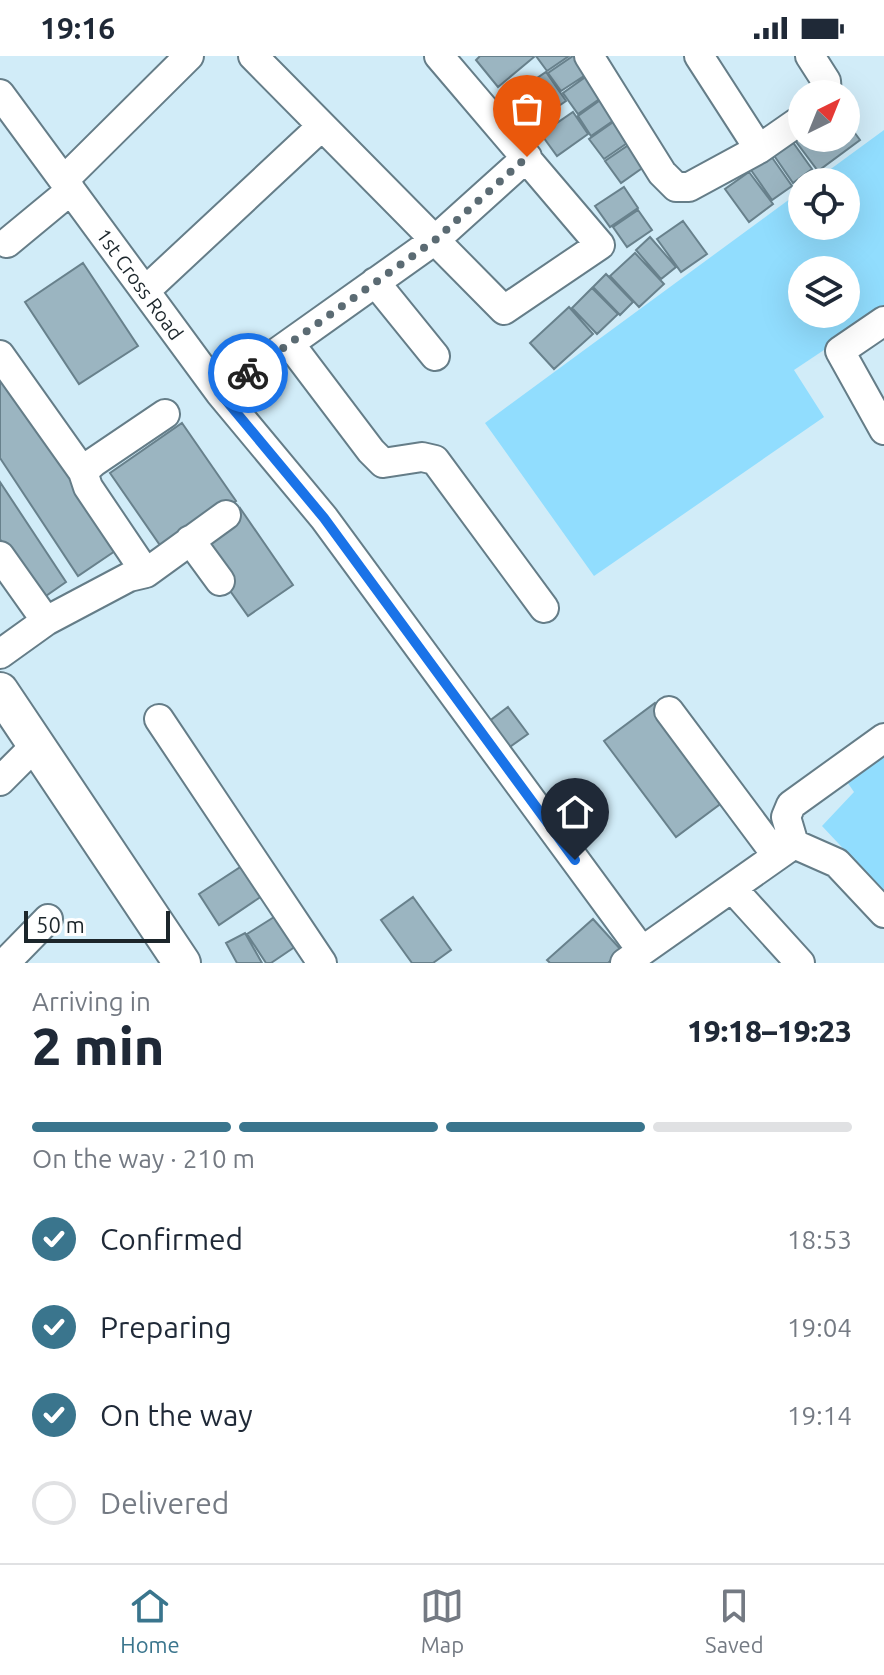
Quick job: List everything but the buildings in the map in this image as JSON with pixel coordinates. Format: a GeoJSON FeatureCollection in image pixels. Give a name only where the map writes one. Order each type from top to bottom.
{"type":"FeatureCollection","features":[{"type":"Feature","properties":{"kind":"main road"},"geometry":{"type":"LineString","coordinates":[[0,691],[182,963]]}},
{"type":"Feature","properties":{"kind":"street"},"geometry":{"type":"LineString","coordinates":[[7,243],[67,185],[189,56]]}},
{"type":"Feature","properties":{"kind":"street"},"geometry":{"type":"LineString","coordinates":[[253,56],[504,310],[600,245],[439,56]]}},
{"type":"Feature","properties":{"kind":"street"},"geometry":{"type":"LineString","coordinates":[[589,56],[662,173],[676,187],[689,187],[759,149],[788,129]]}},
{"type":"Feature","properties":{"kind":"street"},"geometry":{"type":"LineString","coordinates":[[699,56],[759,149]]}},
{"type":"Feature","properties":{"kind":"street"},"geometry":{"type":"LineString","coordinates":[[810,56],[825,80]]}},
{"type":"Feature","properties":{"kind":"street","name":"1st Cross Road"},"geometry":{"type":"LineString","coordinates":[[0,94],[220,393],[324,518],[634,957]]}},
{"type":"Feature","properties":{"kind":"street"},"geometry":{"type":"LineString","coordinates":[[145,291],[322,126]]}},
{"type":"Feature","properties":{"kind":"street"},"geometry":{"type":"LineString","coordinates":[[220,393],[435,240],[527,157]]}},
{"type":"Feature","properties":{"kind":"street"},"geometry":{"type":"LineString","coordinates":[[375,282],[435,356]]}},
{"type":"Feature","properties":{"kind":"street"},"geometry":{"type":"LineString","coordinates":[[884,321],[840,351],[884,430]]}},
{"type":"Feature","properties":{"kind":"street"},"geometry":{"type":"LineString","coordinates":[[290,344],[383,463],[422,457],[435,460],[544,608]]}},
{"type":"Feature","properties":{"kind":"street"},"geometry":{"type":"LineString","coordinates":[[0,355],[83,472],[88,487],[146,573]]}},
{"type":"Feature","properties":{"kind":"street"},"geometry":{"type":"LineString","coordinates":[[83,472],[165,414]]}},
{"type":"Feature","properties":{"kind":"street"},"geometry":{"type":"LineString","coordinates":[[0,654],[46,621],[129,577],[146,573],[226,515]]}},
{"type":"Feature","properties":{"kind":"street"},"geometry":{"type":"LineString","coordinates":[[190,540],[220,581]]}},
{"type":"Feature","properties":{"kind":"street"},"geometry":{"type":"LineString","coordinates":[[0,556],[46,621]]}},
{"type":"Feature","properties":{"kind":"street"},"geometry":{"type":"LineString","coordinates":[[669,711],[786,850],[837,863],[884,913]]}},
{"type":"Feature","properties":{"kind":"street"},"geometry":{"type":"LineString","coordinates":[[159,719],[322,963]]}},
{"type":"Feature","properties":{"kind":"street"},"geometry":{"type":"LineString","coordinates":[[786,850],[786,817],[791,805],[884,738]]}},
{"type":"Feature","properties":{"kind":"street"},"geometry":{"type":"LineString","coordinates":[[0,781],[36,745]]}},
{"type":"Feature","properties":{"kind":"street"},"geometry":{"type":"LineString","coordinates":[[634,957],[786,850]]}},
{"type":"Feature","properties":{"kind":"street"},"geometry":{"type":"LineString","coordinates":[[732,888],[794,961]]}},
{"type":"Feature","properties":{"kind":"street"},"geometry":{"type":"LineString","coordinates":[[5,963],[48,919]]}},
{"type":"Feature","properties":{"kind":"shaded area"},"geometry":{"type":"Polygon","coordinates":[[[884,130],[884,310],[860,326],[860,256],[788,256],[788,328],[857,328],[794,370],[824,417],[594,576],[485,423],[788,200],[788,240],[860,240],[860,168],[832,168],[854,152],[860,152],[860,148],[884,130]]]}},
{"type":"Feature","properties":{"kind":"shaded area"},"geometry":{"type":"Polygon","coordinates":[[[884,748],[884,892],[822,826],[854,792],[843,776],[884,748]]]}},
{"type":"Feature","properties":{"kind":"way so far"},"geometry":{"type":"LineString","coordinates":[[248,373],[435,240],[527,157]]}},
{"type":"Feature","properties":{"kind":"route"},"geometry":{"type":"LineString","coordinates":[[248,373],[220,393],[324,518],[575,860]]}}]}
